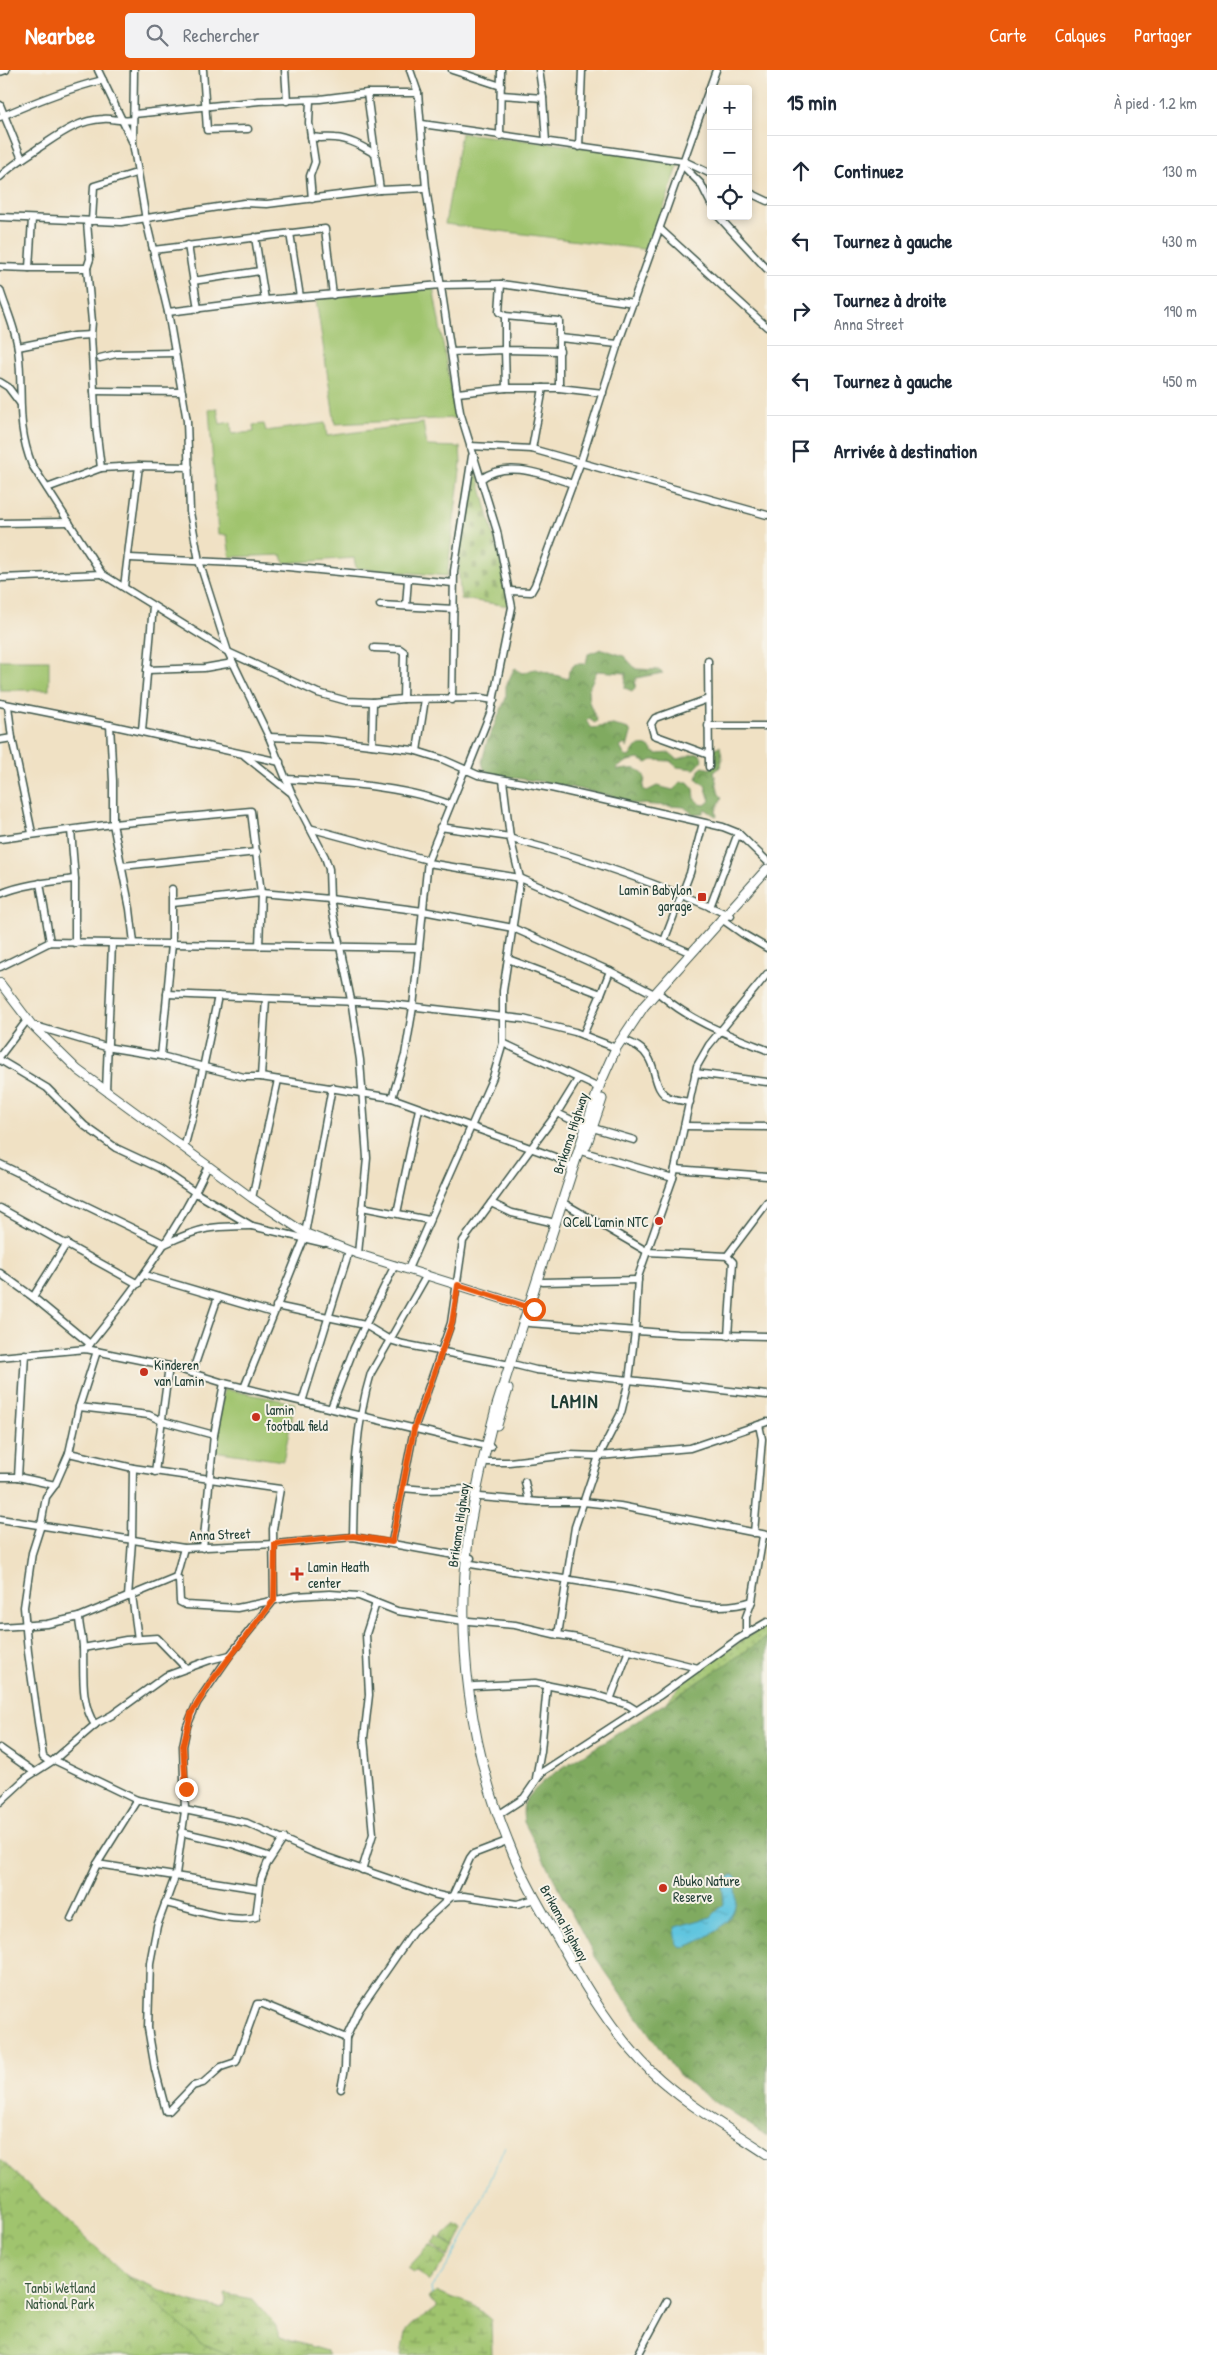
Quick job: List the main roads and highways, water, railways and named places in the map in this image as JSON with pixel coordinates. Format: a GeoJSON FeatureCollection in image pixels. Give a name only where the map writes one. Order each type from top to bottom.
{"type":"FeatureCollection","features":[{"type":"Feature","properties":{"kind":"highway","name":"Brikama Highway"},"geometry":{"type":"LineString","coordinates":[[767,869],[728,918],[658,994],[626,1041],[611,1072],[589,1127],[555,1223],[488,1447],[478,1493],[469,1560],[467,1621],[472,1714],[501,1814],[534,1884],[577,1962],[602,2002],[642,2054],[697,2105],[767,2147]]}},
{"type":"Feature","properties":{"kind":"highway","name":"Brikama Highway"},"geometry":{"type":"LineString","coordinates":[[740,902],[767,876]]}},
{"type":"Feature","properties":{"kind":"highway","name":"Brikama Highway"},"geometry":{"type":"LineString","coordinates":[[513,1365],[529,1323],[531,1308],[543,1282],[584,1152],[599,1088],[616,1048],[691,952],[728,918]]}},
{"type":"Feature","properties":{"kind":"highway","name":"Brikama Highway"},"geometry":{"type":"LineString","coordinates":[[478,1493],[488,1462],[488,1447]]}},
{"type":"Feature","properties":{"kind":"highway","name":"Brikama Highway"},"geometry":{"type":"LineString","coordinates":[[467,1621],[482,1737],[507,1840],[535,1899],[576,1972],[616,2032],[654,2073],[767,2154]]}},
{"type":"Feature","properties":{"kind":"main road"},"geometry":{"type":"LineString","coordinates":[[0,983],[30,1022],[65,1058],[106,1091],[305,1236],[531,1308]]}},
{"type":"Feature","properties":{"kind":"water"},"geometry":{"type":"Polygon","coordinates":[[[733,1875],[739,1881],[735,1889],[736,1900],[728,1919],[702,1940],[682,1948],[677,1945],[675,1927],[711,1917],[724,1904],[722,1881],[733,1875]]]}},
{"type":"Feature","properties":{"kind":"waterway"},"geometry":{"type":"LineString","coordinates":[[432,2295],[431,2288],[464,2238],[505,2146]]}},
{"type":"Feature","properties":{"kind":"place","name":"Lamin Babylon garage"},"geometry":{"type":"Point","coordinates":[702,897]}},
{"type":"Feature","properties":{"kind":"place","name":"QCell Lamin NTC"},"geometry":{"type":"Point","coordinates":[659,1221]}},
{"type":"Feature","properties":{"kind":"place","name":"Kinderen van Lamin"},"geometry":{"type":"Point","coordinates":[144,1372]}},
{"type":"Feature","properties":{"kind":"place","name":"lamin football field"},"geometry":{"type":"Point","coordinates":[256,1417]}},
{"type":"Feature","properties":{"kind":"place","name":"Lamin Heath center"},"geometry":{"type":"Point","coordinates":[297,1574]}},
{"type":"Feature","properties":{"kind":"place","name":"Abuko Nature Reserve"},"geometry":{"type":"Point","coordinates":[663,1888]}},
{"type":"Feature","properties":{"kind":"district","name":"LAMIN"},"geometry":{"type":"Point","coordinates":[575,1401]}},
{"type":"Feature","properties":{"kind":"park label","name":"Tanbi Wetland National Park"},"geometry":{"type":"Point","coordinates":[60,2296]}}]}
